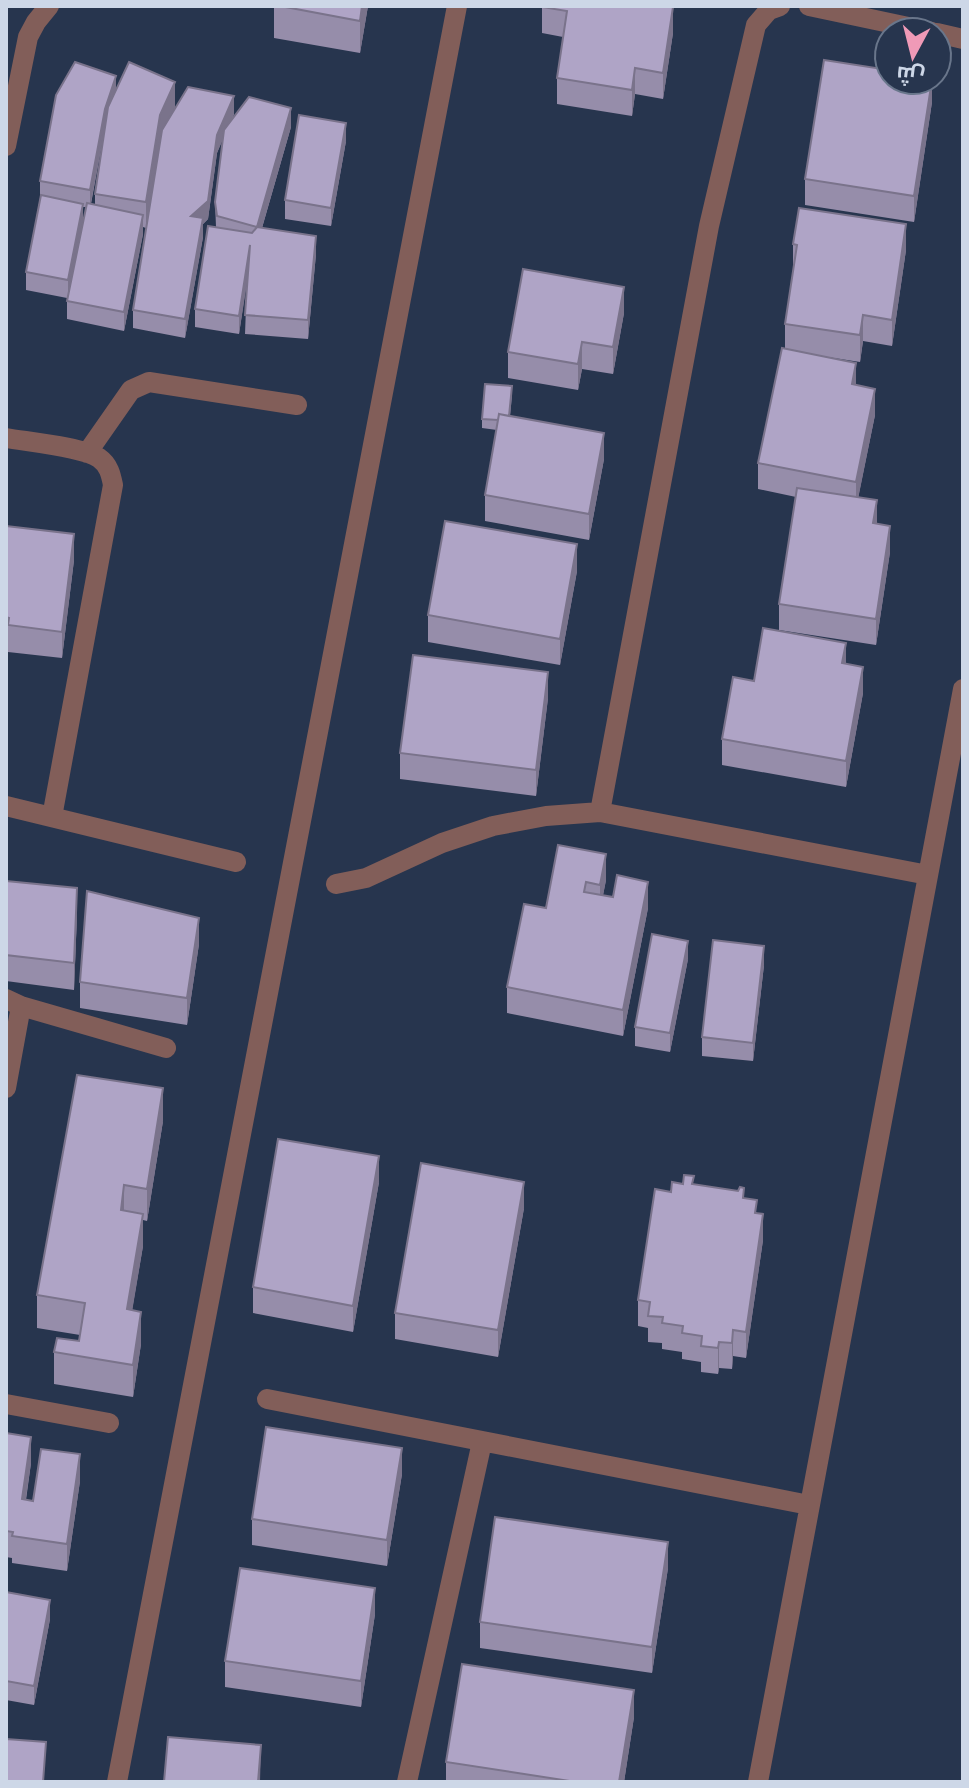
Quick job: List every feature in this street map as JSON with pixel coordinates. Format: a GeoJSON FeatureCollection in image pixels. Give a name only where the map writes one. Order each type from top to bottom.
{"type":"FeatureCollection","features":[{"type":"Feature","properties":{"kind":"street"},"geometry":{"type":"LineString","coordinates":[[6,146],[28,37],[49,6]]}},
{"type":"Feature","properties":{"kind":"street"},"geometry":{"type":"LineString","coordinates":[[117,1782],[457,6]]}},
{"type":"Feature","properties":{"kind":"street"},"geometry":{"type":"LineString","coordinates":[[600,812],[709,226],[756,25],[769,10],[780,6]]}},
{"type":"Feature","properties":{"kind":"street"},"geometry":{"type":"LineString","coordinates":[[809,6],[873,19]]}},
{"type":"Feature","properties":{"kind":"street"},"geometry":{"type":"LineString","coordinates":[[87,453],[131,390],[149,382],[297,405]]}},
{"type":"Feature","properties":{"kind":"street"},"geometry":{"type":"LineString","coordinates":[[6,438],[87,453],[101,459],[110,470],[113,485],[52,817]]}},
{"type":"Feature","properties":{"kind":"street"},"geometry":{"type":"LineString","coordinates":[[758,1782],[963,689]]}},
{"type":"Feature","properties":{"kind":"street"},"geometry":{"type":"LineString","coordinates":[[6,806],[236,862]]}},
{"type":"Feature","properties":{"kind":"street"},"geometry":{"type":"LineString","coordinates":[[336,884],[366,878],[442,843],[493,826],[546,816],[600,812],[928,875]]}},
{"type":"Feature","properties":{"kind":"street"},"geometry":{"type":"LineString","coordinates":[[6,1088],[13,1002],[166,1048]]}},
{"type":"Feature","properties":{"kind":"street"},"geometry":{"type":"LineString","coordinates":[[267,1399],[809,1505]]}},
{"type":"Feature","properties":{"kind":"street"},"geometry":{"type":"LineString","coordinates":[[6,1404],[109,1423]]}},
{"type":"Feature","properties":{"kind":"street"},"geometry":{"type":"LineString","coordinates":[[407,1782],[482,1442]]}},
{"type":"Feature","properties":{"kind":"building"},"geometry":{"type":"Polygon","coordinates":[[[280,6],[362,6],[360,21],[280,6]]]}},
{"type":"Feature","properties":{"kind":"building"},"geometry":{"type":"Polygon","coordinates":[[[542,6],[673,7],[663,73],[635,68],[632,90],[557,78],[567,11],[542,6]]]}},
{"type":"Feature","properties":{"kind":"building"},"geometry":{"type":"Polygon","coordinates":[[[824,60],[873,68],[873,96],[930,96],[914,196],[805,179],[824,60]]]}},
{"type":"Feature","properties":{"kind":"building"},"geometry":{"type":"Polygon","coordinates":[[[75,62],[116,76],[105,109],[90,190],[40,181],[56,95],[75,62]]]}},
{"type":"Feature","properties":{"kind":"building"},"geometry":{"type":"Polygon","coordinates":[[[129,62],[175,82],[160,115],[146,202],[95,194],[108,107],[129,62]]]}},
{"type":"Feature","properties":{"kind":"building"},"geometry":{"type":"Polygon","coordinates":[[[188,87],[234,96],[217,135],[208,201],[191,216],[203,218],[185,319],[133,310],[162,130],[188,87]]]}},
{"type":"Feature","properties":{"kind":"building"},"geometry":{"type":"Polygon","coordinates":[[[249,97],[291,108],[257,227],[217,216],[215,202],[224,130],[249,97]]]}},
{"type":"Feature","properties":{"kind":"building"},"geometry":{"type":"Polygon","coordinates":[[[299,115],[346,123],[331,208],[285,200],[299,115]]]}},
{"type":"Feature","properties":{"kind":"building"},"geometry":{"type":"Polygon","coordinates":[[[41,195],[83,204],[68,280],[26,272],[41,195]]]}},
{"type":"Feature","properties":{"kind":"building"},"geometry":{"type":"Polygon","coordinates":[[[87,203],[143,215],[124,312],[67,301],[87,203]]]}},
{"type":"Feature","properties":{"kind":"building"},"geometry":{"type":"Polygon","coordinates":[[[799,208],[906,224],[892,320],[863,315],[860,335],[785,324],[797,245],[793,244],[799,208]]]}},
{"type":"Feature","properties":{"kind":"building"},"geometry":{"type":"Polygon","coordinates":[[[208,226],[252,233],[257,227],[316,236],[308,320],[245,315],[250,245],[239,316],[195,309],[208,226]]]}},
{"type":"Feature","properties":{"kind":"building"},"geometry":{"type":"Polygon","coordinates":[[[523,269],[624,287],[613,347],[582,342],[578,364],[508,352],[523,269]]]}},
{"type":"Feature","properties":{"kind":"building"},"geometry":{"type":"Polygon","coordinates":[[[782,348],[856,363],[852,384],[875,389],[856,482],[758,463],[782,348]]]}},
{"type":"Feature","properties":{"kind":"building"},"geometry":{"type":"Polygon","coordinates":[[[485,384],[512,386],[509,416],[499,414],[498,420],[482,419],[485,384]]]}},
{"type":"Feature","properties":{"kind":"building"},"geometry":{"type":"Polygon","coordinates":[[[499,414],[604,433],[589,514],[485,495],[499,414]]]}},
{"type":"Feature","properties":{"kind":"building"},"geometry":{"type":"Polygon","coordinates":[[[797,488],[877,500],[873,523],[890,526],[876,619],[779,604],[797,488]]]}},
{"type":"Feature","properties":{"kind":"building"},"geometry":{"type":"Polygon","coordinates":[[[445,521],[577,544],[560,639],[428,615],[445,521]]]}},
{"type":"Feature","properties":{"kind":"building"},"geometry":{"type":"Polygon","coordinates":[[[6,526],[74,534],[62,632],[8,625],[6,526]]]}},
{"type":"Feature","properties":{"kind":"building"},"geometry":{"type":"Polygon","coordinates":[[[763,628],[846,643],[842,663],[863,667],[846,761],[722,739],[733,677],[754,681],[763,628]]]}},
{"type":"Feature","properties":{"kind":"building"},"geometry":{"type":"Polygon","coordinates":[[[413,655],[548,672],[536,770],[400,753],[413,655]]]}},
{"type":"Feature","properties":{"kind":"building"},"geometry":{"type":"Polygon","coordinates":[[[558,845],[606,854],[600,885],[586,882],[584,892],[613,897],[617,875],[648,882],[623,1010],[507,987],[524,904],[546,908],[558,845]]]}},
{"type":"Feature","properties":{"kind":"building"},"geometry":{"type":"Polygon","coordinates":[[[6,881],[77,888],[74,963],[6,955],[6,881]]]}},
{"type":"Feature","properties":{"kind":"building"},"geometry":{"type":"Polygon","coordinates":[[[87,891],[199,918],[187,998],[80,982],[87,891]]]}},
{"type":"Feature","properties":{"kind":"building"},"geometry":{"type":"Polygon","coordinates":[[[652,934],[688,941],[670,1033],[635,1027],[652,934]]]}},
{"type":"Feature","properties":{"kind":"building"},"geometry":{"type":"Polygon","coordinates":[[[713,940],[764,946],[753,1043],[702,1037],[713,940]]]}},
{"type":"Feature","properties":{"kind":"building"},"geometry":{"type":"Polygon","coordinates":[[[77,1075],[163,1088],[147,1189],[124,1185],[121,1210],[143,1214],[127,1309],[141,1312],[133,1365],[54,1352],[57,1338],[79,1341],[85,1303],[37,1295],[77,1075]]]}},
{"type":"Feature","properties":{"kind":"building"},"geometry":{"type":"Polygon","coordinates":[[[278,1139],[379,1156],[353,1306],[253,1287],[278,1139]]]}},
{"type":"Feature","properties":{"kind":"building"},"geometry":{"type":"Polygon","coordinates":[[[421,1163],[524,1182],[498,1330],[395,1313],[421,1163]]]}},
{"type":"Feature","properties":{"kind":"building"},"geometry":{"type":"Polygon","coordinates":[[[684,1175],[694,1176],[692,1184],[738,1191],[740,1187],[744,1188],[743,1198],[757,1200],[755,1213],[763,1214],[746,1332],[733,1330],[732,1343],[719,1342],[718,1348],[701,1346],[702,1336],[682,1333],[683,1326],[662,1323],[663,1317],[648,1316],[650,1302],[638,1300],[655,1189],[671,1192],[672,1182],[683,1184],[684,1175]]]}},
{"type":"Feature","properties":{"kind":"building"},"geometry":{"type":"Polygon","coordinates":[[[266,1427],[402,1448],[387,1540],[252,1519],[266,1427]]]}},
{"type":"Feature","properties":{"kind":"building"},"geometry":{"type":"Polygon","coordinates":[[[6,1433],[31,1437],[22,1499],[33,1501],[41,1449],[80,1454],[67,1544],[12,1536],[13,1532],[6,1531],[6,1433]]]}},
{"type":"Feature","properties":{"kind":"building"},"geometry":{"type":"Polygon","coordinates":[[[495,1517],[668,1542],[652,1647],[480,1622],[495,1517]]]}},
{"type":"Feature","properties":{"kind":"building"},"geometry":{"type":"Polygon","coordinates":[[[240,1568],[375,1588],[361,1681],[225,1661],[240,1568]]]}},
{"type":"Feature","properties":{"kind":"building"},"geometry":{"type":"Polygon","coordinates":[[[6,1592],[50,1600],[34,1686],[6,1681],[6,1592]]]}},
{"type":"Feature","properties":{"kind":"building"},"geometry":{"type":"Polygon","coordinates":[[[462,1664],[634,1690],[619,1782],[576,1782],[446,1762],[462,1664]]]}},
{"type":"Feature","properties":{"kind":"building"},"geometry":{"type":"Polygon","coordinates":[[[168,1737],[261,1745],[258,1782],[164,1782],[168,1737]]]}},
{"type":"Feature","properties":{"kind":"building"},"geometry":{"type":"Polygon","coordinates":[[[6,1739],[46,1742],[43,1782],[6,1782],[6,1739]]]}}]}
